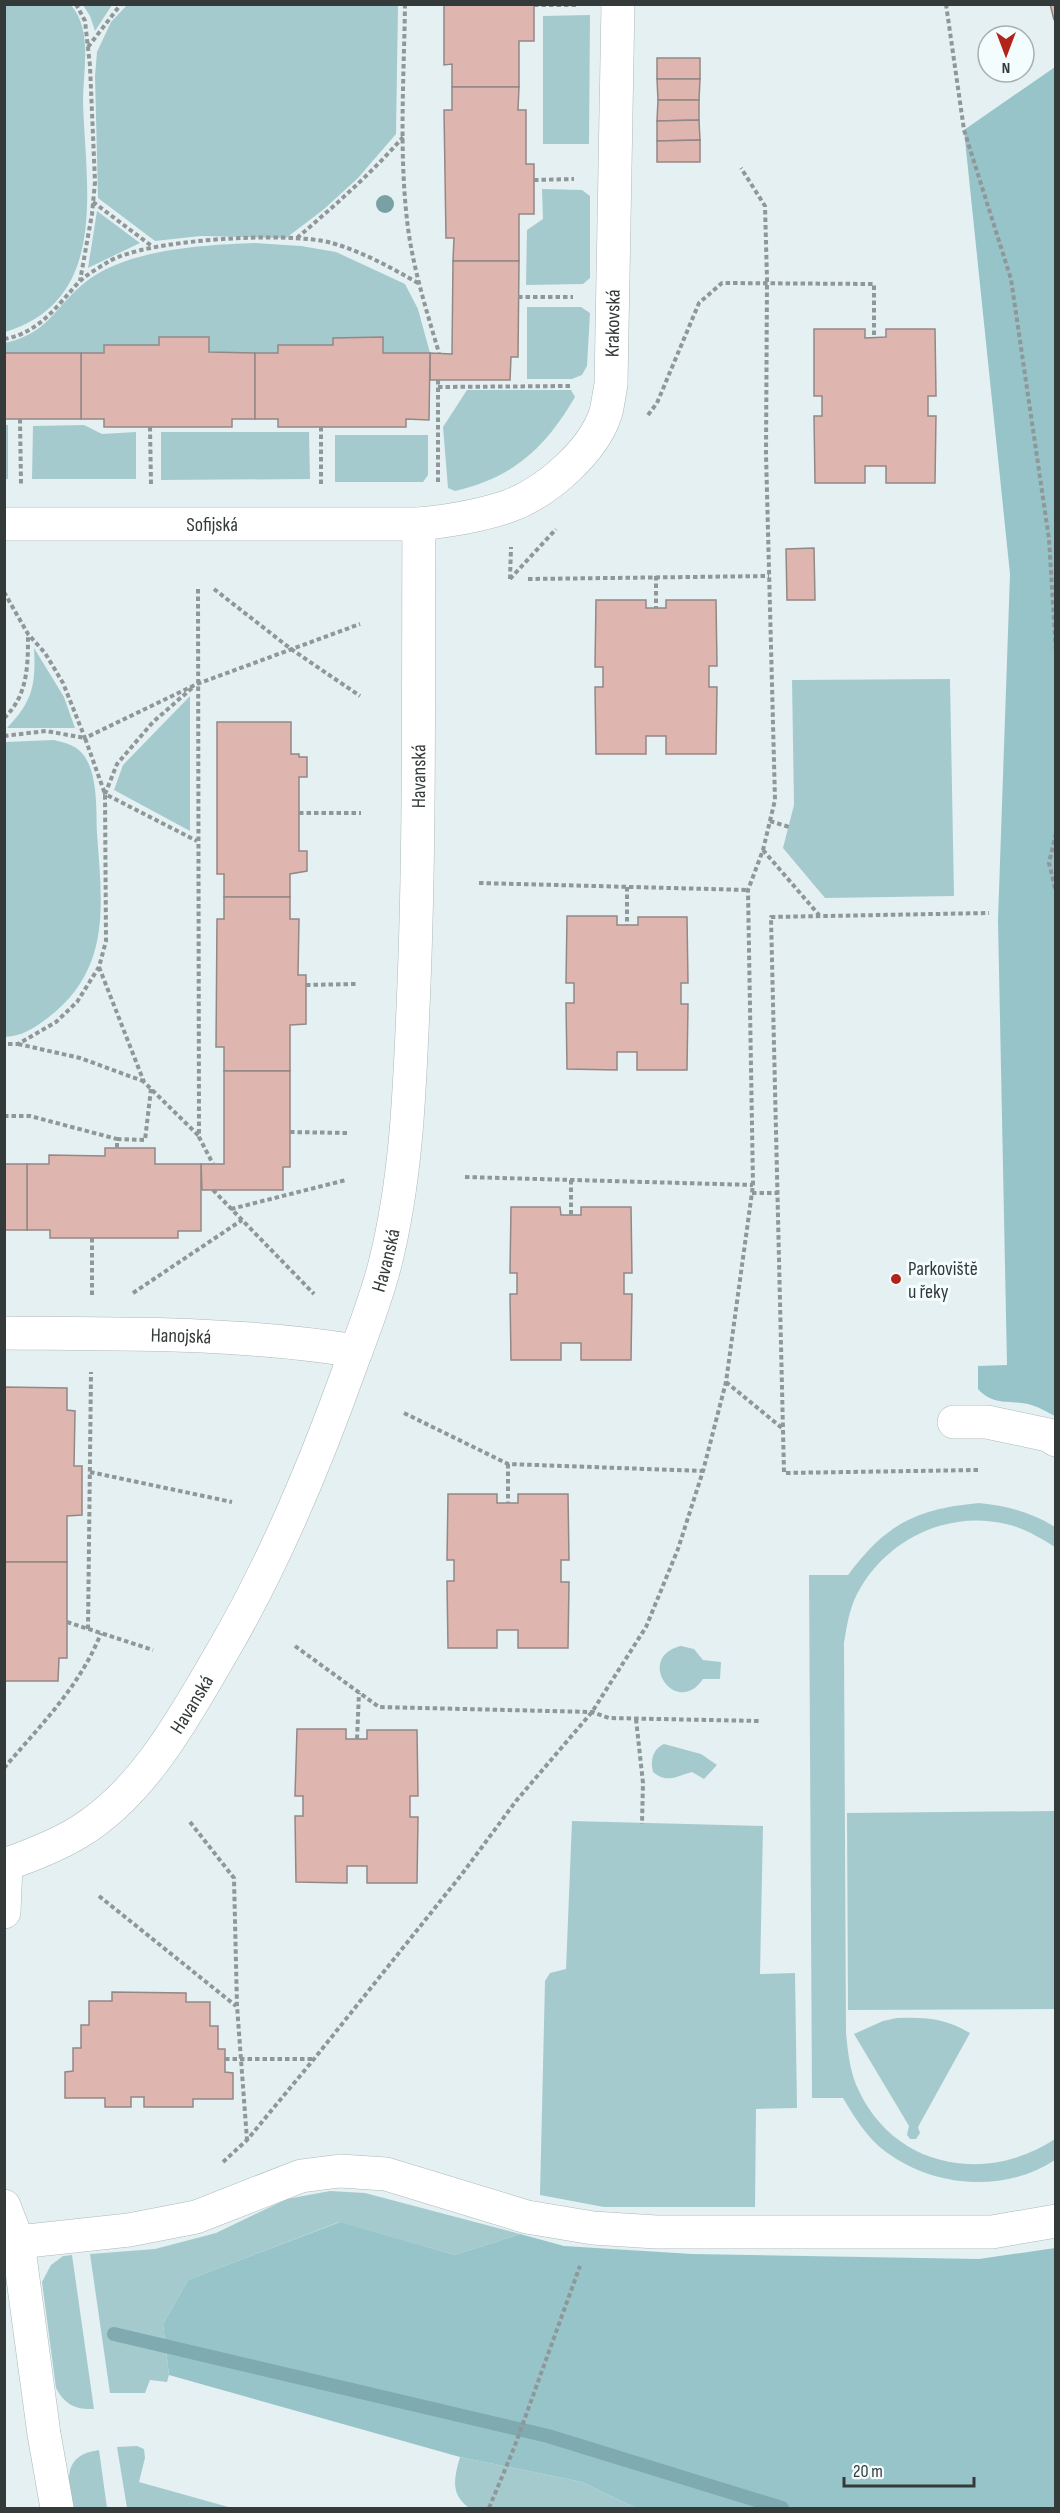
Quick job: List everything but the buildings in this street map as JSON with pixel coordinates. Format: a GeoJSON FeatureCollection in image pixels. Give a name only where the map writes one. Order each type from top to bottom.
{"type":"FeatureCollection","features":[{"type":"Feature","properties":{"kind":"street","name":"Krakovská"},"geometry":{"type":"LineString","coordinates":[[428,523],[472,516],[511,505],[540,489],[562,472],[595,435],[606,413],[611,385],[618,4]]}},
{"type":"Feature","properties":{"kind":"street","name":"Sofijská"},"geometry":{"type":"LineString","coordinates":[[4,524],[428,523]]}},
{"type":"Feature","properties":{"kind":"street","name":"Havanská"},"geometry":{"type":"LineString","coordinates":[[5,1864],[42,1850],[81,1831],[121,1799],[180,1722],[246,1611],[305,1486],[356,1351],[385,1265],[400,1183],[409,1103],[428,523]]}},
{"type":"Feature","properties":{"kind":"street","name":"Hanojská"},"geometry":{"type":"LineString","coordinates":[[4,1333],[229,1336],[356,1351]]}},
{"type":"Feature","properties":{"kind":"street"},"geometry":{"type":"LineString","coordinates":[[954,1422],[987,1422],[1048,1436],[1056,1440]]}},
{"type":"Feature","properties":{"kind":"street"},"geometry":{"type":"LineString","coordinates":[[4,1912],[5,1864]]}},
{"type":"Feature","properties":{"kind":"street"},"geometry":{"type":"LineString","coordinates":[[18,2242],[129,2230],[196,2217],[301,2176],[340,2171],[386,2174],[527,2217],[593,2228],[656,2232],[992,2232],[1056,2221]]}},
{"type":"Feature","properties":{"kind":"street"},"geometry":{"type":"LineString","coordinates":[[4,2206],[18,2242],[44,2434],[57,2508]]}},
{"type":"Feature","properties":{"kind":"path"},"geometry":{"type":"LineString","coordinates":[[76,4],[85,21],[88,47],[95,182],[80,281]]}},
{"type":"Feature","properties":{"kind":"path"},"geometry":{"type":"LineString","coordinates":[[88,47],[121,4]]}},
{"type":"Feature","properties":{"kind":"path"},"geometry":{"type":"LineString","coordinates":[[405,4],[403,136],[407,220],[418,283],[439,353]]}},
{"type":"Feature","properties":{"kind":"path"},"geometry":{"type":"LineString","coordinates":[[534,5],[588,4]]}},
{"type":"Feature","properties":{"kind":"path"},"geometry":{"type":"LineString","coordinates":[[946,4],[964,130],[1011,279],[1049,539],[1056,653]]}},
{"type":"Feature","properties":{"kind":"path"},"geometry":{"type":"LineString","coordinates":[[297,238],[350,193],[403,136]]}},
{"type":"Feature","properties":{"kind":"path"},"geometry":{"type":"LineString","coordinates":[[213,2167],[222,2163],[247,2140],[462,1874],[516,1801],[592,1712],[646,1627],[678,1549],[703,1471],[726,1382],[753,1185],[747,890],[763,850],[775,800],[766,454],[765,206],[741,168]]}},
{"type":"Feature","properties":{"kind":"path"},"geometry":{"type":"LineString","coordinates":[[534,180],[575,179]]}},
{"type":"Feature","properties":{"kind":"path"},"geometry":{"type":"LineString","coordinates":[[93,202],[154,247]]}},
{"type":"Feature","properties":{"kind":"path"},"geometry":{"type":"LineString","coordinates":[[4,339],[21,337],[52,315],[80,281],[110,260],[154,247],[219,239],[297,238],[330,242],[367,254],[418,283]]}},
{"type":"Feature","properties":{"kind":"path"},"geometry":{"type":"LineString","coordinates":[[644,420],[657,403],[699,303],[722,283],[874,284],[874,337]]}},
{"type":"Feature","properties":{"kind":"path"},"geometry":{"type":"LineString","coordinates":[[518,297],[584,297]]}},
{"type":"Feature","properties":{"kind":"path"},"geometry":{"type":"LineString","coordinates":[[428,523],[438,380]]}},
{"type":"Feature","properties":{"kind":"path"},"geometry":{"type":"LineString","coordinates":[[438,387],[611,385]]}},
{"type":"Feature","properties":{"kind":"path"},"geometry":{"type":"LineString","coordinates":[[20,419],[21,491]]}},
{"type":"Feature","properties":{"kind":"path"},"geometry":{"type":"LineString","coordinates":[[150,427],[151,491]]}},
{"type":"Feature","properties":{"kind":"path"},"geometry":{"type":"LineString","coordinates":[[321,427],[321,492]]}},
{"type":"Feature","properties":{"kind":"path"},"geometry":{"type":"LineString","coordinates":[[510,579],[512,540]]}},
{"type":"Feature","properties":{"kind":"path"},"geometry":{"type":"LineString","coordinates":[[656,576],[656,608]]}},
{"type":"Feature","properties":{"kind":"path"},"geometry":{"type":"LineString","coordinates":[[528,579],[769,576]]}},
{"type":"Feature","properties":{"kind":"path"},"geometry":{"type":"LineString","coordinates":[[198,589],[199,1137]]}},
{"type":"Feature","properties":{"kind":"path"},"geometry":{"type":"LineString","coordinates":[[214,589],[291,649],[360,696]]}},
{"type":"Feature","properties":{"kind":"path"},"geometry":{"type":"LineString","coordinates":[[4,592],[28,634],[45,653],[63,682],[105,794],[106,940],[99,967],[77,1002],[56,1022],[18,1044]]}},
{"type":"Feature","properties":{"kind":"path"},"geometry":{"type":"LineString","coordinates":[[4,736],[46,731],[85,738],[197,684],[360,624]]}},
{"type":"Feature","properties":{"kind":"path"},"geometry":{"type":"LineString","coordinates":[[4,718],[18,702],[24,688],[28,634]]}},
{"type":"Feature","properties":{"kind":"path"},"geometry":{"type":"LineString","coordinates":[[105,794],[117,764],[153,723],[197,684]]}},
{"type":"Feature","properties":{"kind":"path"},"geometry":{"type":"LineString","coordinates":[[105,794],[197,841]]}},
{"type":"Feature","properties":{"kind":"path"},"geometry":{"type":"LineString","coordinates":[[299,813],[361,813]]}},
{"type":"Feature","properties":{"kind":"path"},"geometry":{"type":"LineString","coordinates":[[770,821],[789,827]]}},
{"type":"Feature","properties":{"kind":"path"},"geometry":{"type":"LineString","coordinates":[[1056,833],[1049,864],[1056,892]]}},
{"type":"Feature","properties":{"kind":"path"},"geometry":{"type":"LineString","coordinates":[[763,850],[819,915]]}},
{"type":"Feature","properties":{"kind":"path"},"geometry":{"type":"LineString","coordinates":[[479,883],[747,890]]}},
{"type":"Feature","properties":{"kind":"path"},"geometry":{"type":"LineString","coordinates":[[627,887],[627,925]]}},
{"type":"Feature","properties":{"kind":"path"},"geometry":{"type":"LineString","coordinates":[[978,1470],[784,1473],[771,916],[989,913]]}},
{"type":"Feature","properties":{"kind":"path"},"geometry":{"type":"LineString","coordinates":[[99,967],[144,1082],[199,1137],[213,1164]]}},
{"type":"Feature","properties":{"kind":"path"},"geometry":{"type":"LineString","coordinates":[[306,985],[357,984]]}},
{"type":"Feature","properties":{"kind":"path"},"geometry":{"type":"LineString","coordinates":[[4,1044],[18,1044],[80,1058],[144,1082]]}},
{"type":"Feature","properties":{"kind":"path"},"geometry":{"type":"LineString","coordinates":[[4,1116],[30,1116],[117,1139],[145,1140],[151,1089]]}},
{"type":"Feature","properties":{"kind":"path"},"geometry":{"type":"LineString","coordinates":[[290,1132],[348,1133]]}},
{"type":"Feature","properties":{"kind":"path"},"geometry":{"type":"LineString","coordinates":[[117,1139],[117,1148]]}},
{"type":"Feature","properties":{"kind":"path"},"geometry":{"type":"LineString","coordinates":[[465,1177],[753,1185]]}},
{"type":"Feature","properties":{"kind":"path"},"geometry":{"type":"LineString","coordinates":[[231,1209],[346,1180]]}},
{"type":"Feature","properties":{"kind":"path"},"geometry":{"type":"LineString","coordinates":[[571,1180],[572,1215]]}},
{"type":"Feature","properties":{"kind":"path"},"geometry":{"type":"LineString","coordinates":[[213,1190],[314,1294]]}},
{"type":"Feature","properties":{"kind":"path"},"geometry":{"type":"LineString","coordinates":[[752,1193],[778,1193]]}},
{"type":"Feature","properties":{"kind":"path"},"geometry":{"type":"LineString","coordinates":[[129,1295],[242,1220]]}},
{"type":"Feature","properties":{"kind":"path"},"geometry":{"type":"LineString","coordinates":[[92,1238],[92,1302]]}},
{"type":"Feature","properties":{"kind":"path"},"geometry":{"type":"LineString","coordinates":[[88,1629],[91,1360]]}},
{"type":"Feature","properties":{"kind":"path"},"geometry":{"type":"LineString","coordinates":[[726,1382],[783,1428]]}},
{"type":"Feature","properties":{"kind":"path"},"geometry":{"type":"LineString","coordinates":[[404,1413],[508,1464],[703,1471]]}},
{"type":"Feature","properties":{"kind":"path"},"geometry":{"type":"LineString","coordinates":[[508,1464],[508,1503]]}},
{"type":"Feature","properties":{"kind":"path"},"geometry":{"type":"LineString","coordinates":[[90,1472],[232,1502]]}},
{"type":"Feature","properties":{"kind":"path"},"geometry":{"type":"LineString","coordinates":[[67,1622],[153,1650]]}},
{"type":"Feature","properties":{"kind":"path"},"geometry":{"type":"LineString","coordinates":[[4,1768],[79,1676],[94,1653],[101,1633]]}},
{"type":"Feature","properties":{"kind":"path"},"geometry":{"type":"LineString","coordinates":[[295,1646],[379,1707],[592,1712],[609,1718],[760,1721]]}},
{"type":"Feature","properties":{"kind":"path"},"geometry":{"type":"LineString","coordinates":[[357,1738],[359,1693]]}},
{"type":"Feature","properties":{"kind":"path"},"geometry":{"type":"LineString","coordinates":[[636,1719],[643,1783],[642,1824]]}},
{"type":"Feature","properties":{"kind":"path"},"geometry":{"type":"LineString","coordinates":[[190,1822],[234,1878],[237,2006],[247,2140]]}},
{"type":"Feature","properties":{"kind":"path"},"geometry":{"type":"LineString","coordinates":[[99,1896],[237,2006]]}},
{"type":"Feature","properties":{"kind":"path"},"geometry":{"type":"LineString","coordinates":[[225,2059],[314,2059]]}},
{"type":"Feature","properties":{"kind":"path"},"geometry":{"type":"LineString","coordinates":[[489,2508],[514,2448],[593,2228]]}},
{"type":"Feature","properties":{"kind":"shaded area"},"geometry":{"type":"Polygon","coordinates":[[[5,4],[71,5],[78,15],[85,51],[83,101],[87,203],[84,236],[77,267],[62,294],[39,316],[5,332],[5,4]]]}},
{"type":"Feature","properties":{"kind":"shaded area"},"geometry":{"type":"Polygon","coordinates":[[[83,5],[112,5],[95,31],[83,5]]]}},
{"type":"Feature","properties":{"kind":"shaded area"},"geometry":{"type":"Polygon","coordinates":[[[127,5],[398,5],[396,134],[358,178],[323,210],[286,238],[201,236],[155,241],[98,198],[95,76],[97,52],[111,22],[127,5]]]}},
{"type":"Feature","properties":{"kind":"shaded area"},"geometry":{"type":"Polygon","coordinates":[[[590,15],[589,144],[543,144],[543,16],[590,15]]]}},
{"type":"Feature","properties":{"kind":"shaded area"},"geometry":{"type":"Polygon","coordinates":[[[1055,67],[1055,1416],[1028,1404],[989,1398],[978,1389],[978,1366],[1007,1365],[998,920],[1010,574],[964,130],[1030,84],[1036,84],[1036,80],[1055,67]]]}},
{"type":"Feature","properties":{"kind":"shaded area"},"geometry":{"type":"Polygon","coordinates":[[[542,189],[582,190],[590,196],[590,278],[583,284],[526,285],[527,230],[543,219],[542,189]]]}},
{"type":"Feature","properties":{"kind":"shaded area"},"geometry":{"type":"Polygon","coordinates":[[[97,211],[140,243],[88,268],[97,211]]]}},
{"type":"Feature","properties":{"kind":"shaded area"},"geometry":{"type":"Polygon","coordinates":[[[255,243],[301,246],[336,252],[405,284],[418,309],[430,353],[383,353],[333,338],[333,345],[278,345],[278,353],[209,352],[208,337],[160,337],[159,345],[104,345],[104,353],[5,353],[4,343],[31,334],[83,284],[100,272],[120,263],[165,251],[212,245],[255,243]]]}},
{"type":"Feature","properties":{"kind":"shaded area"},"geometry":{"type":"Polygon","coordinates":[[[527,307],[581,307],[590,313],[587,366],[582,375],[572,379],[527,379],[527,307]]]}},
{"type":"Feature","properties":{"kind":"shaded area"},"geometry":{"type":"Polygon","coordinates":[[[467,390],[571,390],[575,397],[552,431],[526,458],[494,478],[455,491],[448,488],[443,427],[467,390]]]}},
{"type":"Feature","properties":{"kind":"shaded area"},"geometry":{"type":"Polygon","coordinates":[[[5,425],[8,425],[8,479],[5,479],[5,425]]]}},
{"type":"Feature","properties":{"kind":"shaded area"},"geometry":{"type":"Polygon","coordinates":[[[84,425],[102,434],[136,432],[136,479],[32,479],[33,426],[84,425]]]}},
{"type":"Feature","properties":{"kind":"shaded area"},"geometry":{"type":"Polygon","coordinates":[[[161,432],[309,432],[310,479],[161,480],[161,432]]]}},
{"type":"Feature","properties":{"kind":"shaded area"},"geometry":{"type":"Polygon","coordinates":[[[335,435],[428,435],[428,475],[423,482],[335,482],[335,435]]]}},
{"type":"Feature","properties":{"kind":"shaded area"},"geometry":{"type":"Polygon","coordinates":[[[34,648],[64,697],[75,728],[7,728],[22,709],[31,691],[34,648]]]}},
{"type":"Feature","properties":{"kind":"shaded area"},"geometry":{"type":"Polygon","coordinates":[[[950,679],[954,896],[825,898],[783,848],[794,805],[792,680],[950,679]]]}},
{"type":"Feature","properties":{"kind":"shaded area"},"geometry":{"type":"Polygon","coordinates":[[[190,696],[190,831],[114,790],[123,765],[190,696]]]}},
{"type":"Feature","properties":{"kind":"shaded area"},"geometry":{"type":"Polygon","coordinates":[[[54,740],[79,750],[85,757],[92,774],[96,794],[101,910],[98,933],[93,956],[84,978],[69,998],[33,1028],[5,1037],[5,742],[54,740]]]}},
{"type":"Feature","properties":{"kind":"shaded area"},"geometry":{"type":"Polygon","coordinates":[[[979,1503],[1018,1510],[1055,1527],[1055,1547],[1019,1528],[985,1521],[964,1521],[923,1532],[905,1542],[873,1570],[854,1600],[844,1643],[846,2033],[853,2077],[875,2117],[896,2138],[919,2152],[945,2161],[973,2164],[1001,2161],[1029,2153],[1055,2139],[1055,2160],[1035,2171],[1014,2178],[970,2182],[926,2173],[905,2164],[886,2152],[867,2134],[843,2098],[812,2098],[809,1575],[848,1575],[876,1543],[904,1522],[937,1510],[979,1503]]]}},
{"type":"Feature","properties":{"kind":"shaded area"},"geometry":{"type":"Polygon","coordinates":[[[681,1646],[694,1649],[703,1660],[721,1662],[720,1679],[703,1679],[692,1690],[682,1692],[672,1689],[664,1682],[660,1672],[661,1661],[667,1652],[681,1646]]]}},
{"type":"Feature","properties":{"kind":"shaded area"},"geometry":{"type":"Polygon","coordinates":[[[664,1744],[701,1754],[717,1765],[704,1779],[692,1772],[672,1778],[663,1778],[653,1772],[652,1763],[653,1755],[664,1744]]]}},
{"type":"Feature","properties":{"kind":"shaded area"},"geometry":{"type":"Polygon","coordinates":[[[1055,1811],[1055,2009],[848,2010],[847,1813],[1055,1811]]]}},
{"type":"Feature","properties":{"kind":"shaded area"},"geometry":{"type":"Polygon","coordinates":[[[572,1821],[763,1826],[760,1974],[795,1973],[797,2108],[756,2109],[755,2207],[604,2207],[540,2195],[545,1981],[550,1973],[566,1969],[572,1821]]]}},
{"type":"Feature","properties":{"kind":"shaded area"},"geometry":{"type":"Polygon","coordinates":[[[897,2018],[935,2020],[952,2024],[970,2033],[918,2127],[920,2133],[916,2139],[910,2139],[907,2135],[909,2126],[854,2034],[883,2021],[897,2018]]]}},
{"type":"Feature","properties":{"kind":"shaded area"},"geometry":{"type":"Polygon","coordinates":[[[330,2191],[365,2193],[520,2234],[455,2255],[339,2222],[188,2280],[163,2324],[169,2375],[167,2382],[150,2380],[145,2393],[110,2393],[90,2254],[155,2249],[216,2233],[287,2199],[330,2191]]]}},
{"type":"Feature","properties":{"kind":"shaded area"},"geometry":{"type":"Polygon","coordinates":[[[340,2222],[455,2255],[520,2234],[564,2246],[692,2254],[979,2259],[1055,2248],[1055,2508],[636,2508],[582,2482],[460,2457],[169,2375],[163,2324],[188,2280],[340,2222]]]}},
{"type":"Feature","properties":{"kind":"shaded area"},"geometry":{"type":"Polygon","coordinates":[[[72,2255],[94,2409],[82,2409],[72,2405],[63,2399],[56,2388],[42,2282],[51,2265],[63,2256],[72,2255]]]}},
{"type":"Feature","properties":{"kind":"shaded area"},"geometry":{"type":"Polygon","coordinates":[[[137,2446],[144,2449],[145,2458],[139,2482],[232,2508],[127,2508],[117,2447],[137,2446]]]}},
{"type":"Feature","properties":{"kind":"shaded area"},"geometry":{"type":"Polygon","coordinates":[[[99,2450],[107,2508],[71,2508],[69,2479],[73,2463],[87,2453],[99,2450]]]}},
{"type":"Feature","properties":{"kind":"shaded area"},"geometry":{"type":"Polygon","coordinates":[[[460,2457],[582,2482],[636,2508],[469,2508],[456,2491],[456,2472],[460,2457]]]}},
{"type":"Feature","properties":{"kind":"waterway"},"geometry":{"type":"LineString","coordinates":[[114,2334],[548,2436],[782,2508]]}},
{"type":"Feature","properties":{"kind":"place","name":"Parkoviště u řeky"},"geometry":{"type":"Point","coordinates":[896,1279]}}]}
